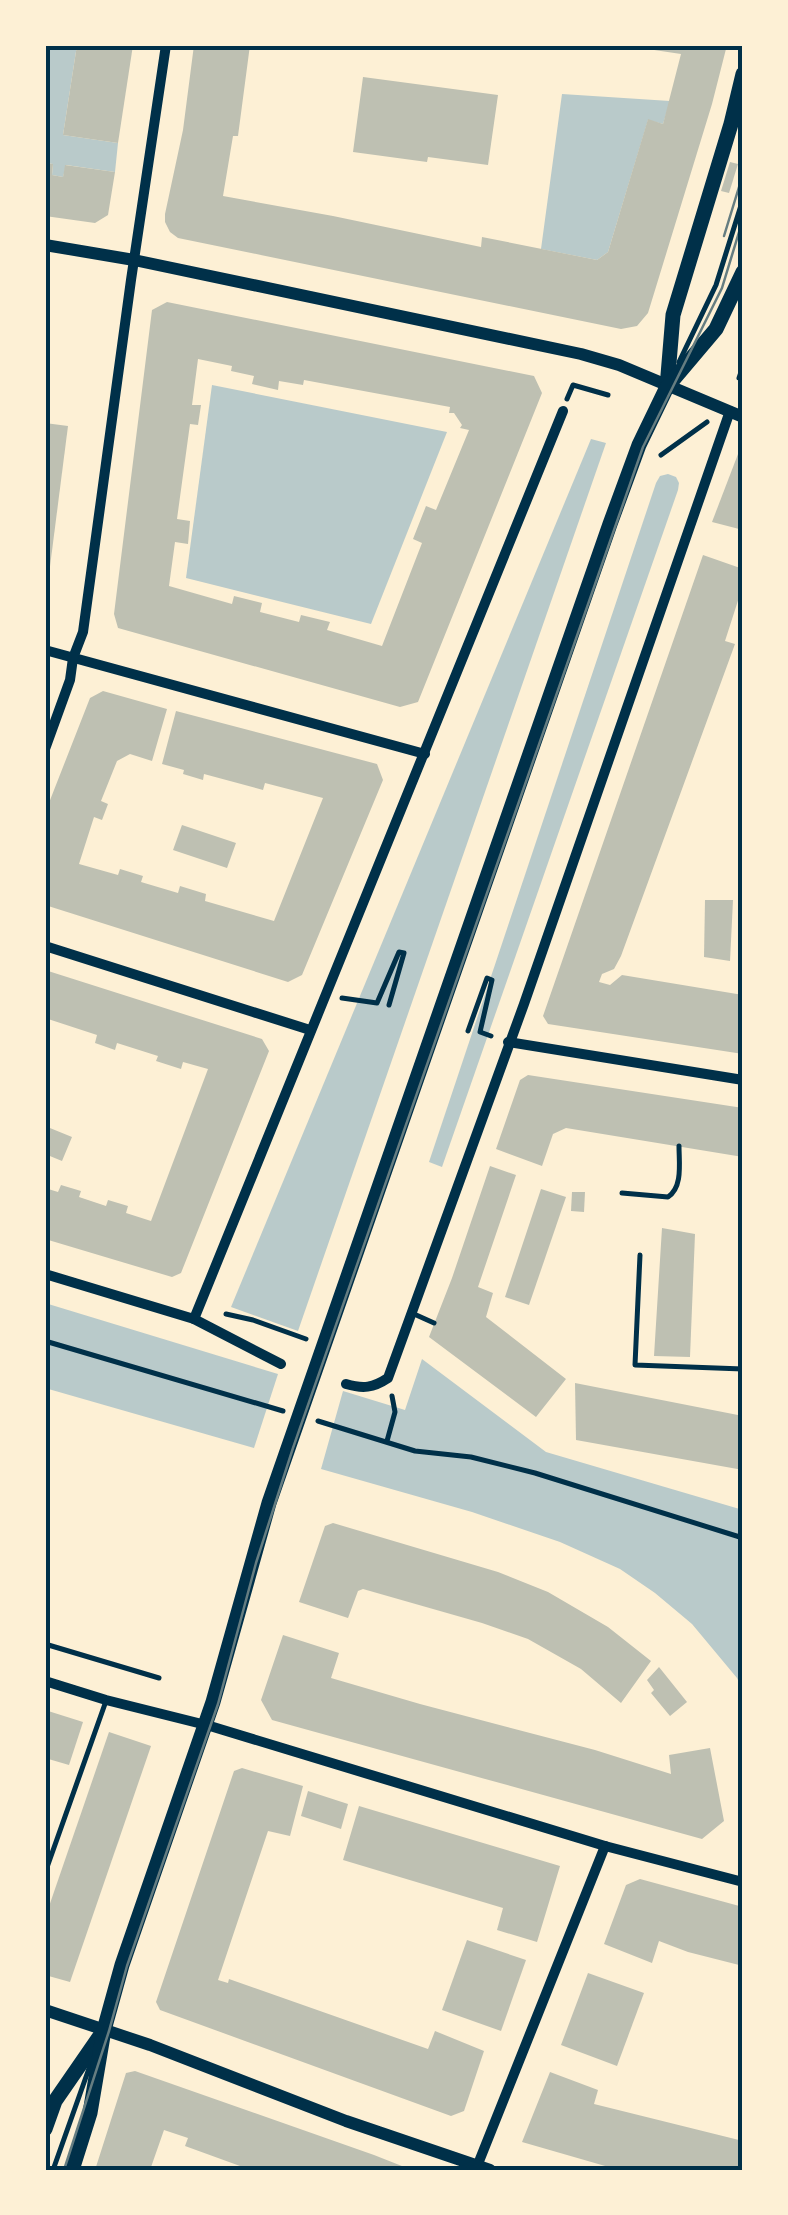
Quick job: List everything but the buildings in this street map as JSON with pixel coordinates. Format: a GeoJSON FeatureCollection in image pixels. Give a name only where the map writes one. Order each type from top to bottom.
{"type":"FeatureCollection","features":[{"type":"Feature","properties":{"kind":"main road"},"geometry":{"type":"LineString","coordinates":[[667,387],[674,315],[743,74]]}},
{"type":"Feature","properties":{"kind":"main road"},"geometry":{"type":"LineString","coordinates":[[72,2170],[90,2114],[104,2030],[122,1965],[205,1725],[269,1503],[638,445],[667,387],[716,329],[743,272]]}},
{"type":"Feature","properties":{"kind":"main road"},"geometry":{"type":"LineString","coordinates":[[45,2129],[54,2101],[104,2030]]}},
{"type":"Feature","properties":{"kind":"street"},"geometry":{"type":"LineString","coordinates":[[45,749],[84,632],[166,45]]}},
{"type":"Feature","properties":{"kind":"street"},"geometry":{"type":"LineString","coordinates":[[45,245],[134,260],[581,354],[620,365],[736,414],[689,531],[388,1378],[374,1387],[346,1384]]}},
{"type":"Feature","properties":{"kind":"street"},"geometry":{"type":"LineString","coordinates":[[194,1319],[563,411]]}},
{"type":"Feature","properties":{"kind":"street"},"geometry":{"type":"LineString","coordinates":[[45,650],[425,754]]}},
{"type":"Feature","properties":{"kind":"street"},"geometry":{"type":"LineString","coordinates":[[45,946],[310,1030]]}},
{"type":"Feature","properties":{"kind":"street"},"geometry":{"type":"LineString","coordinates":[[508,1042],[743,1080]]}},
{"type":"Feature","properties":{"kind":"street"},"geometry":{"type":"LineString","coordinates":[[45,1274],[194,1319],[281,1364]]}},
{"type":"Feature","properties":{"kind":"street"},"geometry":{"type":"LineString","coordinates":[[45,1681],[205,1725],[605,1846],[743,1882]]}},
{"type":"Feature","properties":{"kind":"street"},"geometry":{"type":"LineString","coordinates":[[45,2010],[159,2048],[346,2122],[481,2169],[605,1846]]}},
{"type":"Feature","properties":{"kind":"lane"},"geometry":{"type":"LineString","coordinates":[[667,387],[716,286],[743,199]]}},
{"type":"Feature","properties":{"kind":"lane"},"geometry":{"type":"LineString","coordinates":[[640,1255],[635,1365],[743,1369]]}},
{"type":"Feature","properties":{"kind":"lane"},"geometry":{"type":"LineString","coordinates":[[411,1312],[434,1323]]}},
{"type":"Feature","properties":{"kind":"lane"},"geometry":{"type":"LineString","coordinates":[[45,1872],[106,1700]]}},
{"type":"Feature","properties":{"kind":"lane"},"geometry":{"type":"LineString","coordinates":[[53,2170],[104,2030]]}},
{"type":"Feature","properties":{"kind":"path"},"geometry":{"type":"LineString","coordinates":[[739,378],[743,366]]}},
{"type":"Feature","properties":{"kind":"path"},"geometry":{"type":"LineString","coordinates":[[563,411],[573,386],[608,395]]}},
{"type":"Feature","properties":{"kind":"path"},"geometry":{"type":"LineString","coordinates":[[662,455],[706,422]]}},
{"type":"Feature","properties":{"kind":"path"},"geometry":{"type":"LineString","coordinates":[[324,996],[377,1003],[400,952],[404,954],[389,1005]]}},
{"type":"Feature","properties":{"kind":"path"},"geometry":{"type":"LineString","coordinates":[[468,1030],[487,978],[492,980],[480,1032],[508,1042]]}},
{"type":"Feature","properties":{"kind":"path"},"geometry":{"type":"LineString","coordinates":[[622,1193],[668,1197],[675,1193],[679,1146]]}},
{"type":"Feature","properties":{"kind":"path"},"geometry":{"type":"LineString","coordinates":[[253,1320],[296,1336]]}},
{"type":"Feature","properties":{"kind":"path"},"geometry":{"type":"LineString","coordinates":[[45,1341],[285,1411]]}},
{"type":"Feature","properties":{"kind":"path"},"geometry":{"type":"LineString","coordinates":[[387,1441],[396,1412],[388,1378]]}},
{"type":"Feature","properties":{"kind":"path"},"geometry":{"type":"LineString","coordinates":[[304,1416],[415,1450],[470,1457],[535,1472],[743,1538]]}},
{"type":"Feature","properties":{"kind":"path"},"geometry":{"type":"LineString","coordinates":[[45,1644],[159,1678]]}},
{"type":"Feature","properties":{"kind":"shaded area"},"geometry":{"type":"Polygon","coordinates":[[[45,45],[77,45],[63,135],[118,143],[115,172],[66,165],[63,177],[52,175],[53,164],[45,163],[45,45]]]}},
{"type":"Feature","properties":{"kind":"shaded area"},"geometry":{"type":"Polygon","coordinates":[[[562,94],[670,101],[663,124],[648,120],[608,252],[597,260],[541,249],[562,94]]]}},
{"type":"Feature","properties":{"kind":"shaded area"},"geometry":{"type":"Polygon","coordinates":[[[212,385],[447,432],[371,624],[186,578],[212,385]]]}},
{"type":"Feature","properties":{"kind":"shaded area"},"geometry":{"type":"Polygon","coordinates":[[[591,439],[606,443],[298,1331],[231,1307],[591,439]]]}},
{"type":"Feature","properties":{"kind":"shaded area"},"geometry":{"type":"Polygon","coordinates":[[[660,476],[676,477],[678,490],[442,1167],[429,1162],[656,483],[660,476]]]}},
{"type":"Feature","properties":{"kind":"shaded area"},"geometry":{"type":"Polygon","coordinates":[[[45,1303],[278,1374],[254,1448],[45,1388],[45,1303]]]}},
{"type":"Feature","properties":{"kind":"shaded area"},"geometry":{"type":"Polygon","coordinates":[[[422,1359],[546,1452],[743,1510],[743,1691],[737,1678],[692,1624],[620,1569],[560,1542],[472,1512],[321,1469],[343,1391],[405,1410],[422,1359]]]}},
{"type":"Feature","properties":{"kind":"tram line"},"geometry":{"type":"LineString","coordinates":[[724,236],[743,174]]}},
{"type":"Feature","properties":{"kind":"tram line"},"geometry":{"type":"LineString","coordinates":[[64,2170],[127,1966],[218,1704],[256,1563],[293,1448],[643,447],[722,288],[743,219]]}}]}
